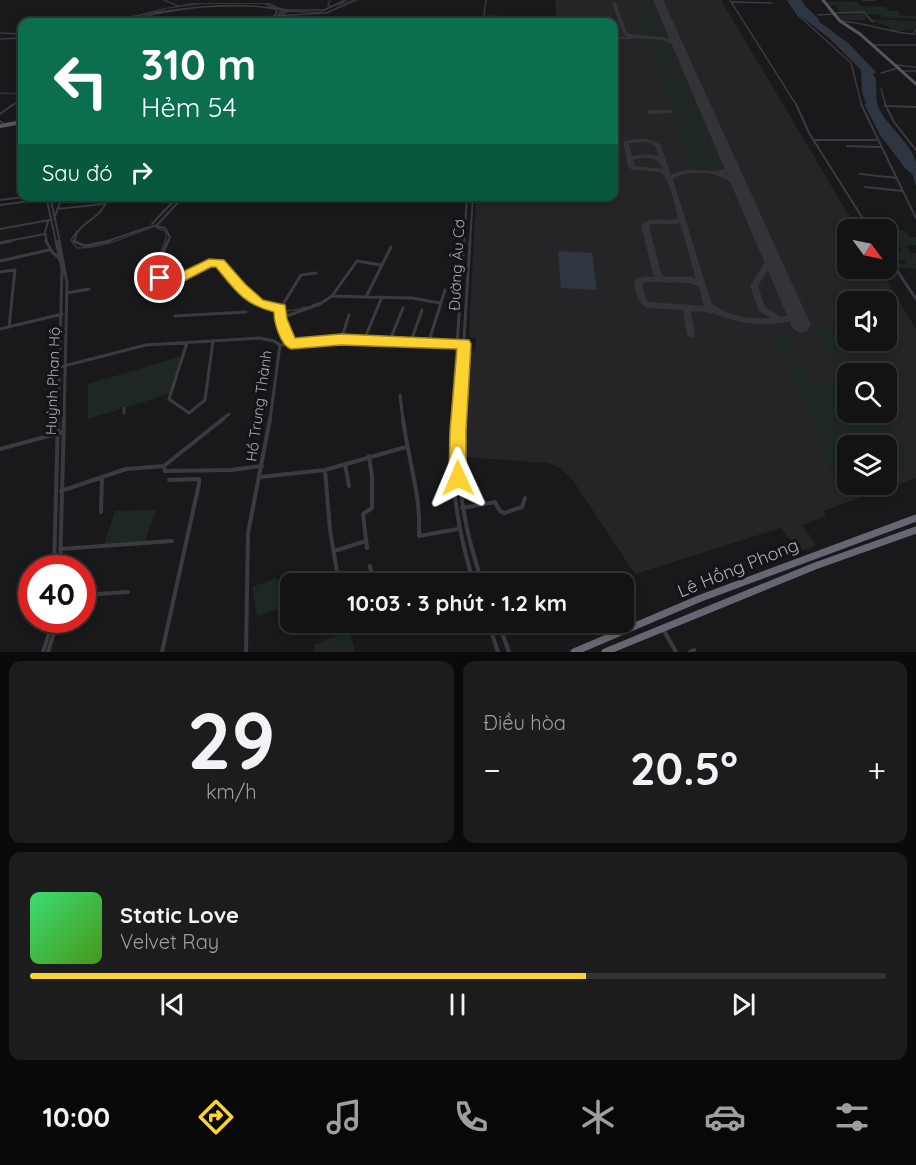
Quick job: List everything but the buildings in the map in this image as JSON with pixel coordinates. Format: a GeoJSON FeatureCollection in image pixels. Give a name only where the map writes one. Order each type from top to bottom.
{"type":"FeatureCollection","features":[{"type":"Feature","properties":{"kind":"highway","name":"Lê Hồng Phong"},"geometry":{"type":"LineString","coordinates":[[574,652],[616,632],[808,556],[916,518]]}},
{"type":"Feature","properties":{"kind":"highway","name":"Lê Hồng Phong"},"geometry":{"type":"LineString","coordinates":[[605,652],[815,566],[914,533]]}},
{"type":"Feature","properties":{"kind":"main road"},"geometry":{"type":"LineString","coordinates":[[823,0],[841,21],[873,45],[916,84]]}},
{"type":"Feature","properties":{"kind":"main road"},"geometry":{"type":"LineString","coordinates":[[1,123],[18,121]]}},
{"type":"Feature","properties":{"kind":"street"},"geometry":{"type":"LineString","coordinates":[[270,3],[288,11],[317,11],[333,7],[345,0]]}},
{"type":"Feature","properties":{"kind":"street"},"geometry":{"type":"LineString","coordinates":[[269,18],[274,15],[302,12],[326,13],[356,0]]}},
{"type":"Feature","properties":{"kind":"street"},"geometry":{"type":"LineString","coordinates":[[484,18],[486,0]]}},
{"type":"Feature","properties":{"kind":"street"},"geometry":{"type":"LineString","coordinates":[[788,0],[800,17],[830,41],[855,68],[857,93],[876,140],[916,218]]}},
{"type":"Feature","properties":{"kind":"street"},"geometry":{"type":"LineString","coordinates":[[863,0],[873,0]]}},
{"type":"Feature","properties":{"kind":"street"},"geometry":{"type":"LineString","coordinates":[[731,1],[772,3]]}},
{"type":"Feature","properties":{"kind":"street"},"geometry":{"type":"LineString","coordinates":[[731,1],[795,102],[814,140],[863,219]]}},
{"type":"Feature","properties":{"kind":"street"},"geometry":{"type":"LineString","coordinates":[[212,2],[256,2]]}},
{"type":"Feature","properties":{"kind":"street"},"geometry":{"type":"LineString","coordinates":[[136,18],[200,5],[264,5],[275,9],[274,15]]}},
{"type":"Feature","properties":{"kind":"street"},"geometry":{"type":"LineString","coordinates":[[122,18],[171,6]]}},
{"type":"Feature","properties":{"kind":"street"},"geometry":{"type":"LineString","coordinates":[[280,16],[288,11]]}},
{"type":"Feature","properties":{"kind":"street"},"geometry":{"type":"LineString","coordinates":[[818,15],[864,12],[873,22]]}},
{"type":"Feature","properties":{"kind":"street"},"geometry":{"type":"LineString","coordinates":[[841,21],[857,21],[898,34],[914,34],[916,29]]}},
{"type":"Feature","properties":{"kind":"street"},"geometry":{"type":"LineString","coordinates":[[0,33],[18,34]]}},
{"type":"Feature","properties":{"kind":"street"},"geometry":{"type":"LineString","coordinates":[[0,39],[18,38]]}},
{"type":"Feature","properties":{"kind":"street"},"geometry":{"type":"LineString","coordinates":[[873,45],[916,45]]}},
{"type":"Feature","properties":{"kind":"street"},"geometry":{"type":"LineString","coordinates":[[893,64],[916,70]]}},
{"type":"Feature","properties":{"kind":"street"},"geometry":{"type":"LineString","coordinates":[[881,72],[916,70]]}},
{"type":"Feature","properties":{"kind":"street"},"geometry":{"type":"LineString","coordinates":[[881,90],[884,106],[895,126],[916,150]]}},
{"type":"Feature","properties":{"kind":"street"},"geometry":{"type":"LineString","coordinates":[[0,114],[18,102]]}},
{"type":"Feature","properties":{"kind":"street"},"geometry":{"type":"LineString","coordinates":[[884,106],[916,107]]}},
{"type":"Feature","properties":{"kind":"street"},"geometry":{"type":"LineString","coordinates":[[814,140],[876,140]]}},
{"type":"Feature","properties":{"kind":"street"},"geometry":{"type":"LineString","coordinates":[[847,146],[880,147]]}},
{"type":"Feature","properties":{"kind":"street"},"geometry":{"type":"LineString","coordinates":[[860,174],[897,178]]}},
{"type":"Feature","properties":{"kind":"street"},"geometry":{"type":"LineString","coordinates":[[865,187],[903,190]]}},
{"type":"Feature","properties":{"kind":"street"},"geometry":{"type":"LineString","coordinates":[[0,200],[18,198]]}},
{"type":"Feature","properties":{"kind":"street"},"geometry":{"type":"LineString","coordinates":[[0,205],[24,201]]}},
{"type":"Feature","properties":{"kind":"street","name":"Huỳnh Phan Hộ"},"geometry":{"type":"LineString","coordinates":[[49,201],[65,294],[58,434],[58,555]]}},
{"type":"Feature","properties":{"kind":"street"},"geometry":{"type":"LineString","coordinates":[[60,201],[45,234],[49,250],[60,259]]}},
{"type":"Feature","properties":{"kind":"street"},"geometry":{"type":"LineString","coordinates":[[108,201],[102,212],[75,234],[73,238],[75,244],[84,246],[113,241],[154,225],[179,201]]}},
{"type":"Feature","properties":{"kind":"street"},"geometry":{"type":"LineString","coordinates":[[154,225],[159,214],[173,201]]}},
{"type":"Feature","properties":{"kind":"street","name":"Đường Âu Cơ"},"geometry":{"type":"LineString","coordinates":[[467,201],[451,420],[450,476],[458,530],[471,573]]}},
{"type":"Feature","properties":{"kind":"street","name":"Đường Âu Cơ"},"geometry":{"type":"LineString","coordinates":[[473,201],[459,420],[458,478],[462,508],[479,573]]}},
{"type":"Feature","properties":{"kind":"street"},"geometry":{"type":"LineString","coordinates":[[57,209],[103,204]]}},
{"type":"Feature","properties":{"kind":"street"},"geometry":{"type":"LineString","coordinates":[[0,229],[51,220]]}},
{"type":"Feature","properties":{"kind":"street","name":"Huỳnh Phan Hộ"},"geometry":{"type":"LineString","coordinates":[[51,220],[64,257],[65,294],[65,399],[56,555]]}},
{"type":"Feature","properties":{"kind":"street"},"geometry":{"type":"LineString","coordinates":[[154,225],[168,230],[170,237],[161,257],[158,275],[160,278],[176,281],[209,263],[216,262],[221,264],[240,287],[259,303],[280,314],[320,304],[332,296],[357,261],[381,265]]}},
{"type":"Feature","properties":{"kind":"street"},"geometry":{"type":"LineString","coordinates":[[0,243],[45,234]]}},
{"type":"Feature","properties":{"kind":"street"},"geometry":{"type":"LineString","coordinates":[[366,297],[391,247]]}},
{"type":"Feature","properties":{"kind":"street"},"geometry":{"type":"LineString","coordinates":[[0,261],[49,250]]}},
{"type":"Feature","properties":{"kind":"street"},"geometry":{"type":"LineString","coordinates":[[0,272],[15,270],[9,327]]}},
{"type":"Feature","properties":{"kind":"street"},"geometry":{"type":"LineString","coordinates":[[897,270],[916,299]]}},
{"type":"Feature","properties":{"kind":"street"},"geometry":{"type":"LineString","coordinates":[[291,344],[280,314],[302,275],[315,273]]}},
{"type":"Feature","properties":{"kind":"street"},"geometry":{"type":"LineString","coordinates":[[65,294],[89,289]]}},
{"type":"Feature","properties":{"kind":"street"},"geometry":{"type":"LineString","coordinates":[[429,342],[445,290]]}},
{"type":"Feature","properties":{"kind":"street"},"geometry":{"type":"LineString","coordinates":[[332,296],[412,298],[440,303]]}},
{"type":"Feature","properties":{"kind":"street"},"geometry":{"type":"LineString","coordinates":[[364,340],[382,297]]}},
{"type":"Feature","properties":{"kind":"street"},"geometry":{"type":"LineString","coordinates":[[389,341],[403,308]]}},
{"type":"Feature","properties":{"kind":"street"},"geometry":{"type":"LineString","coordinates":[[411,341],[422,310]]}},
{"type":"Feature","properties":{"kind":"street"},"geometry":{"type":"LineString","coordinates":[[175,316],[246,312]]}},
{"type":"Feature","properties":{"kind":"street"},"geometry":{"type":"LineString","coordinates":[[0,329],[63,313]]}},
{"type":"Feature","properties":{"kind":"street"},"geometry":{"type":"LineString","coordinates":[[341,340],[350,315]]}},
{"type":"Feature","properties":{"kind":"street","name":"Hồ Trung Thành"},"geometry":{"type":"LineString","coordinates":[[60,367],[146,345],[259,338],[274,341],[280,345],[262,466],[248,533],[246,652]]}},
{"type":"Feature","properties":{"kind":"street"},"geometry":{"type":"LineString","coordinates":[[280,345],[341,340],[464,344]]}},
{"type":"Feature","properties":{"kind":"street"},"geometry":{"type":"LineString","coordinates":[[187,342],[169,399],[189,413],[205,400],[213,341]]}},
{"type":"Feature","properties":{"kind":"street"},"geometry":{"type":"LineString","coordinates":[[400,395],[406,447],[418,499],[419,536],[458,530]]}},
{"type":"Feature","properties":{"kind":"street"},"geometry":{"type":"LineString","coordinates":[[59,401],[65,399]]}},
{"type":"Feature","properties":{"kind":"street"},"geometry":{"type":"LineString","coordinates":[[61,491],[126,469],[164,466],[229,414]]}},
{"type":"Feature","properties":{"kind":"street"},"geometry":{"type":"LineString","coordinates":[[451,420],[459,420]]}},
{"type":"Feature","properties":{"kind":"street"},"geometry":{"type":"LineString","coordinates":[[0,449],[63,432]]}},
{"type":"Feature","properties":{"kind":"street"},"geometry":{"type":"LineString","coordinates":[[260,477],[325,470],[406,447]]}},
{"type":"Feature","properties":{"kind":"street"},"geometry":{"type":"LineString","coordinates":[[367,548],[363,514],[372,508],[372,476],[369,456]]}},
{"type":"Feature","properties":{"kind":"street"},"geometry":{"type":"LineString","coordinates":[[345,464],[349,486]]}},
{"type":"Feature","properties":{"kind":"street"},"geometry":{"type":"LineString","coordinates":[[164,466],[165,471],[231,470],[262,466]]}},
{"type":"Feature","properties":{"kind":"street"},"geometry":{"type":"LineString","coordinates":[[325,470],[337,573]]}},
{"type":"Feature","properties":{"kind":"street"},"geometry":{"type":"LineString","coordinates":[[100,512],[102,477]]}},
{"type":"Feature","properties":{"kind":"street"},"geometry":{"type":"LineString","coordinates":[[162,652],[199,479],[169,480]]}},
{"type":"Feature","properties":{"kind":"street"},"geometry":{"type":"LineString","coordinates":[[462,508],[495,502],[500,512],[504,513],[522,507],[525,498]]}},
{"type":"Feature","properties":{"kind":"street"},"geometry":{"type":"LineString","coordinates":[[57,550],[172,541]]}},
{"type":"Feature","properties":{"kind":"street"},"geometry":{"type":"LineString","coordinates":[[334,551],[366,541]]}},
{"type":"Feature","properties":{"kind":"street"},"geometry":{"type":"LineString","coordinates":[[370,566],[372,573]]}},
{"type":"Feature","properties":{"kind":"street"},"geometry":{"type":"LineString","coordinates":[[96,594],[128,592]]}},
{"type":"Feature","properties":{"kind":"street"},"geometry":{"type":"LineString","coordinates":[[662,628],[676,652]]}},
{"type":"Feature","properties":{"kind":"street"},"geometry":{"type":"LineString","coordinates":[[46,652],[50,633]]}},
{"type":"Feature","properties":{"kind":"street"},"geometry":{"type":"LineString","coordinates":[[46,652],[53,633]]}},
{"type":"Feature","properties":{"kind":"street"},"geometry":{"type":"LineString","coordinates":[[492,633],[498,652]]}},
{"type":"Feature","properties":{"kind":"street"},"geometry":{"type":"LineString","coordinates":[[502,633],[508,652]]}},
{"type":"Feature","properties":{"kind":"shaded area"},"geometry":{"type":"Polygon","coordinates":[[[555,0],[721,0],[851,219],[837,219],[837,279],[886,279],[893,291],[837,291],[837,351],[897,351],[897,297],[916,329],[916,478],[897,485],[897,435],[837,435],[837,495],[868,495],[823,511],[826,516],[802,525],[816,545],[799,552],[781,528],[635,574],[572,479],[560,468],[548,463],[463,457],[468,357],[471,351],[475,351],[476,339],[469,337],[476,201],[618,201],[618,18],[485,18],[485,15],[556,17],[555,0]]]}},
{"type":"Feature","properties":{"kind":"shaded area"},"geometry":{"type":"Polygon","coordinates":[[[790,0],[802,0],[809,14],[849,44],[876,72],[873,74],[876,81],[878,106],[914,156],[916,187],[913,175],[880,135],[864,104],[866,103],[862,92],[861,70],[829,38],[798,14],[790,5],[790,0]]]}},
{"type":"Feature","properties":{"kind":"shaded area"},"geometry":{"type":"Polygon","coordinates":[[[641,1],[651,3],[664,35],[645,35],[634,4],[641,1]]]}},
{"type":"Feature","properties":{"kind":"shaded area"},"geometry":{"type":"Polygon","coordinates":[[[827,1],[856,2],[861,6],[885,7],[889,11],[899,11],[899,15],[916,16],[916,19],[882,18],[879,14],[865,15],[868,18],[863,18],[865,20],[841,20],[838,15],[863,15],[844,14],[836,8],[840,5],[830,6],[827,1]]]}},
{"type":"Feature","properties":{"kind":"shaded area"},"geometry":{"type":"Polygon","coordinates":[[[192,3],[270,3],[284,10],[318,12],[334,7],[319,13],[285,12],[278,18],[272,18],[280,11],[264,4],[203,4],[157,10],[192,3]]]}},
{"type":"Feature","properties":{"kind":"shaded area"},"geometry":{"type":"Polygon","coordinates":[[[157,10],[134,18],[126,18],[157,10]]]}},
{"type":"Feature","properties":{"kind":"shaded area"},"geometry":{"type":"Polygon","coordinates":[[[866,19],[916,21],[916,27],[893,32],[886,29],[891,28],[888,26],[866,19]]]}},
{"type":"Feature","properties":{"kind":"shaded area"},"geometry":{"type":"Polygon","coordinates":[[[648,41],[668,43],[675,62],[656,63],[648,41]]]}},
{"type":"Feature","properties":{"kind":"shaded area"},"geometry":{"type":"Polygon","coordinates":[[[660,66],[680,71],[720,165],[716,169],[698,170],[691,165],[657,68],[660,66]]]}},
{"type":"Feature","properties":{"kind":"shaded area"},"geometry":{"type":"Polygon","coordinates":[[[897,230],[905,230],[909,237],[916,237],[916,245],[906,245],[910,253],[916,253],[916,264],[912,264],[916,265],[916,269],[898,268],[897,263],[906,264],[904,260],[897,259],[897,252],[902,252],[897,248],[897,230]]]}},
{"type":"Feature","properties":{"kind":"shaded area"},"geometry":{"type":"Polygon","coordinates":[[[558,251],[592,253],[597,290],[561,288],[558,251]]]}},
{"type":"Feature","properties":{"kind":"shaded area"},"geometry":{"type":"Polygon","coordinates":[[[816,325],[836,325],[837,351],[850,351],[857,363],[837,363],[837,373],[816,325]]]}},
{"type":"Feature","properties":{"kind":"shaded area"},"geometry":{"type":"Polygon","coordinates":[[[780,328],[786,328],[810,381],[837,384],[837,423],[889,423],[896,435],[837,435],[837,484],[776,338],[780,328]]]}},
{"type":"Feature","properties":{"kind":"shaded area"},"geometry":{"type":"Polygon","coordinates":[[[185,355],[169,394],[88,419],[88,384],[185,355]]]}},
{"type":"Feature","properties":{"kind":"shaded area"},"geometry":{"type":"Polygon","coordinates":[[[897,437],[913,466],[897,471],[897,437]]]}},
{"type":"Feature","properties":{"kind":"shaded area"},"geometry":{"type":"Polygon","coordinates":[[[156,510],[145,542],[104,545],[115,511],[156,510]]]}},
{"type":"Feature","properties":{"kind":"shaded area"},"geometry":{"type":"Polygon","coordinates":[[[276,578],[280,608],[257,617],[252,587],[276,578]]]}},
{"type":"Feature","properties":{"kind":"shaded area"},"geometry":{"type":"Polygon","coordinates":[[[342,633],[350,633],[355,652],[315,652],[314,645],[342,633]]]}},
{"type":"Feature","properties":{"kind":"waterway"},"geometry":{"type":"LineString","coordinates":[[164,0],[178,6]]}},
{"type":"Feature","properties":{"kind":"waterway"},"geometry":{"type":"LineString","coordinates":[[330,0],[328,5],[332,7]]}},
{"type":"Feature","properties":{"kind":"waterway"},"geometry":{"type":"LineString","coordinates":[[796,0],[817,20]]}},
{"type":"Feature","properties":{"kind":"waterway"},"geometry":{"type":"LineString","coordinates":[[150,13],[164,9]]}},
{"type":"Feature","properties":{"kind":"waterway"},"geometry":{"type":"LineString","coordinates":[[0,93],[18,94]]}},
{"type":"Feature","properties":{"kind":"waterway"},"geometry":{"type":"LineString","coordinates":[[165,211],[174,201]]}},
{"type":"Feature","properties":{"kind":"waterway"},"geometry":{"type":"LineString","coordinates":[[77,231],[71,240],[77,248],[87,248],[106,244],[150,228]]}},
{"type":"Feature","properties":{"kind":"waterway"},"geometry":{"type":"LineString","coordinates":[[157,228],[165,231],[167,236],[152,275],[165,284],[180,283],[214,265],[254,303],[264,308],[289,311],[307,307]]}},
{"type":"Feature","properties":{"kind":"waterway"},"geometry":{"type":"LineString","coordinates":[[312,305],[321,302]]}},
{"type":"Feature","properties":{"kind":"taxiway"},"geometry":{"type":"LineString","coordinates":[[614,3],[625,34],[666,39],[678,45]]}},
{"type":"Feature","properties":{"kind":"taxiway"},"geometry":{"type":"LineString","coordinates":[[618,38],[631,38]]}},
{"type":"Feature","properties":{"kind":"taxiway"},"geometry":{"type":"LineString","coordinates":[[649,112],[670,112]]}},
{"type":"Feature","properties":{"kind":"taxiway"},"geometry":{"type":"LineString","coordinates":[[630,159],[626,142],[638,140],[655,143],[658,145],[670,182]]}},
{"type":"Feature","properties":{"kind":"taxiway"},"geometry":{"type":"LineString","coordinates":[[630,159],[646,156],[656,157],[663,161]]}},
{"type":"Feature","properties":{"kind":"taxiway"},"geometry":{"type":"LineString","coordinates":[[630,159],[632,168],[662,171],[667,174]]}},
{"type":"Feature","properties":{"kind":"taxiway"},"geometry":{"type":"LineString","coordinates":[[721,173],[729,169],[729,161]]}},
{"type":"Feature","properties":{"kind":"taxiway"},"geometry":{"type":"LineString","coordinates":[[702,286],[670,178],[685,172],[706,172],[727,177],[740,187]]}},
{"type":"Feature","properties":{"kind":"taxiway"},"geometry":{"type":"LineString","coordinates":[[663,279],[657,274],[645,225],[649,222],[676,222],[681,219]]}},
{"type":"Feature","properties":{"kind":"taxiway"},"geometry":{"type":"LineString","coordinates":[[769,252],[770,260],[754,286],[762,309],[777,318]]}},
{"type":"Feature","properties":{"kind":"taxiway"},"geometry":{"type":"LineString","coordinates":[[692,308],[647,305],[642,300],[638,282],[645,279],[692,280],[702,286]]}},
{"type":"Feature","properties":{"kind":"taxiway"},"geometry":{"type":"LineString","coordinates":[[702,286],[707,303],[723,314],[764,321],[777,321],[797,316]]}},
{"type":"Feature","properties":{"kind":"taxiway"},"geometry":{"type":"LineString","coordinates":[[691,335],[687,310],[701,308],[713,311]]}},
{"type":"Feature","properties":{"kind":"runway"},"geometry":{"type":"LineString","coordinates":[[658,0],[801,325]]}},
{"type":"Feature","properties":{"kind":"route"},"geometry":{"type":"LineString","coordinates":[[160,278],[176,281],[209,263],[219,263],[240,287],[259,303],[280,309],[280,319],[291,344],[341,340],[464,344],[458,431],[458,478]]}}]}
